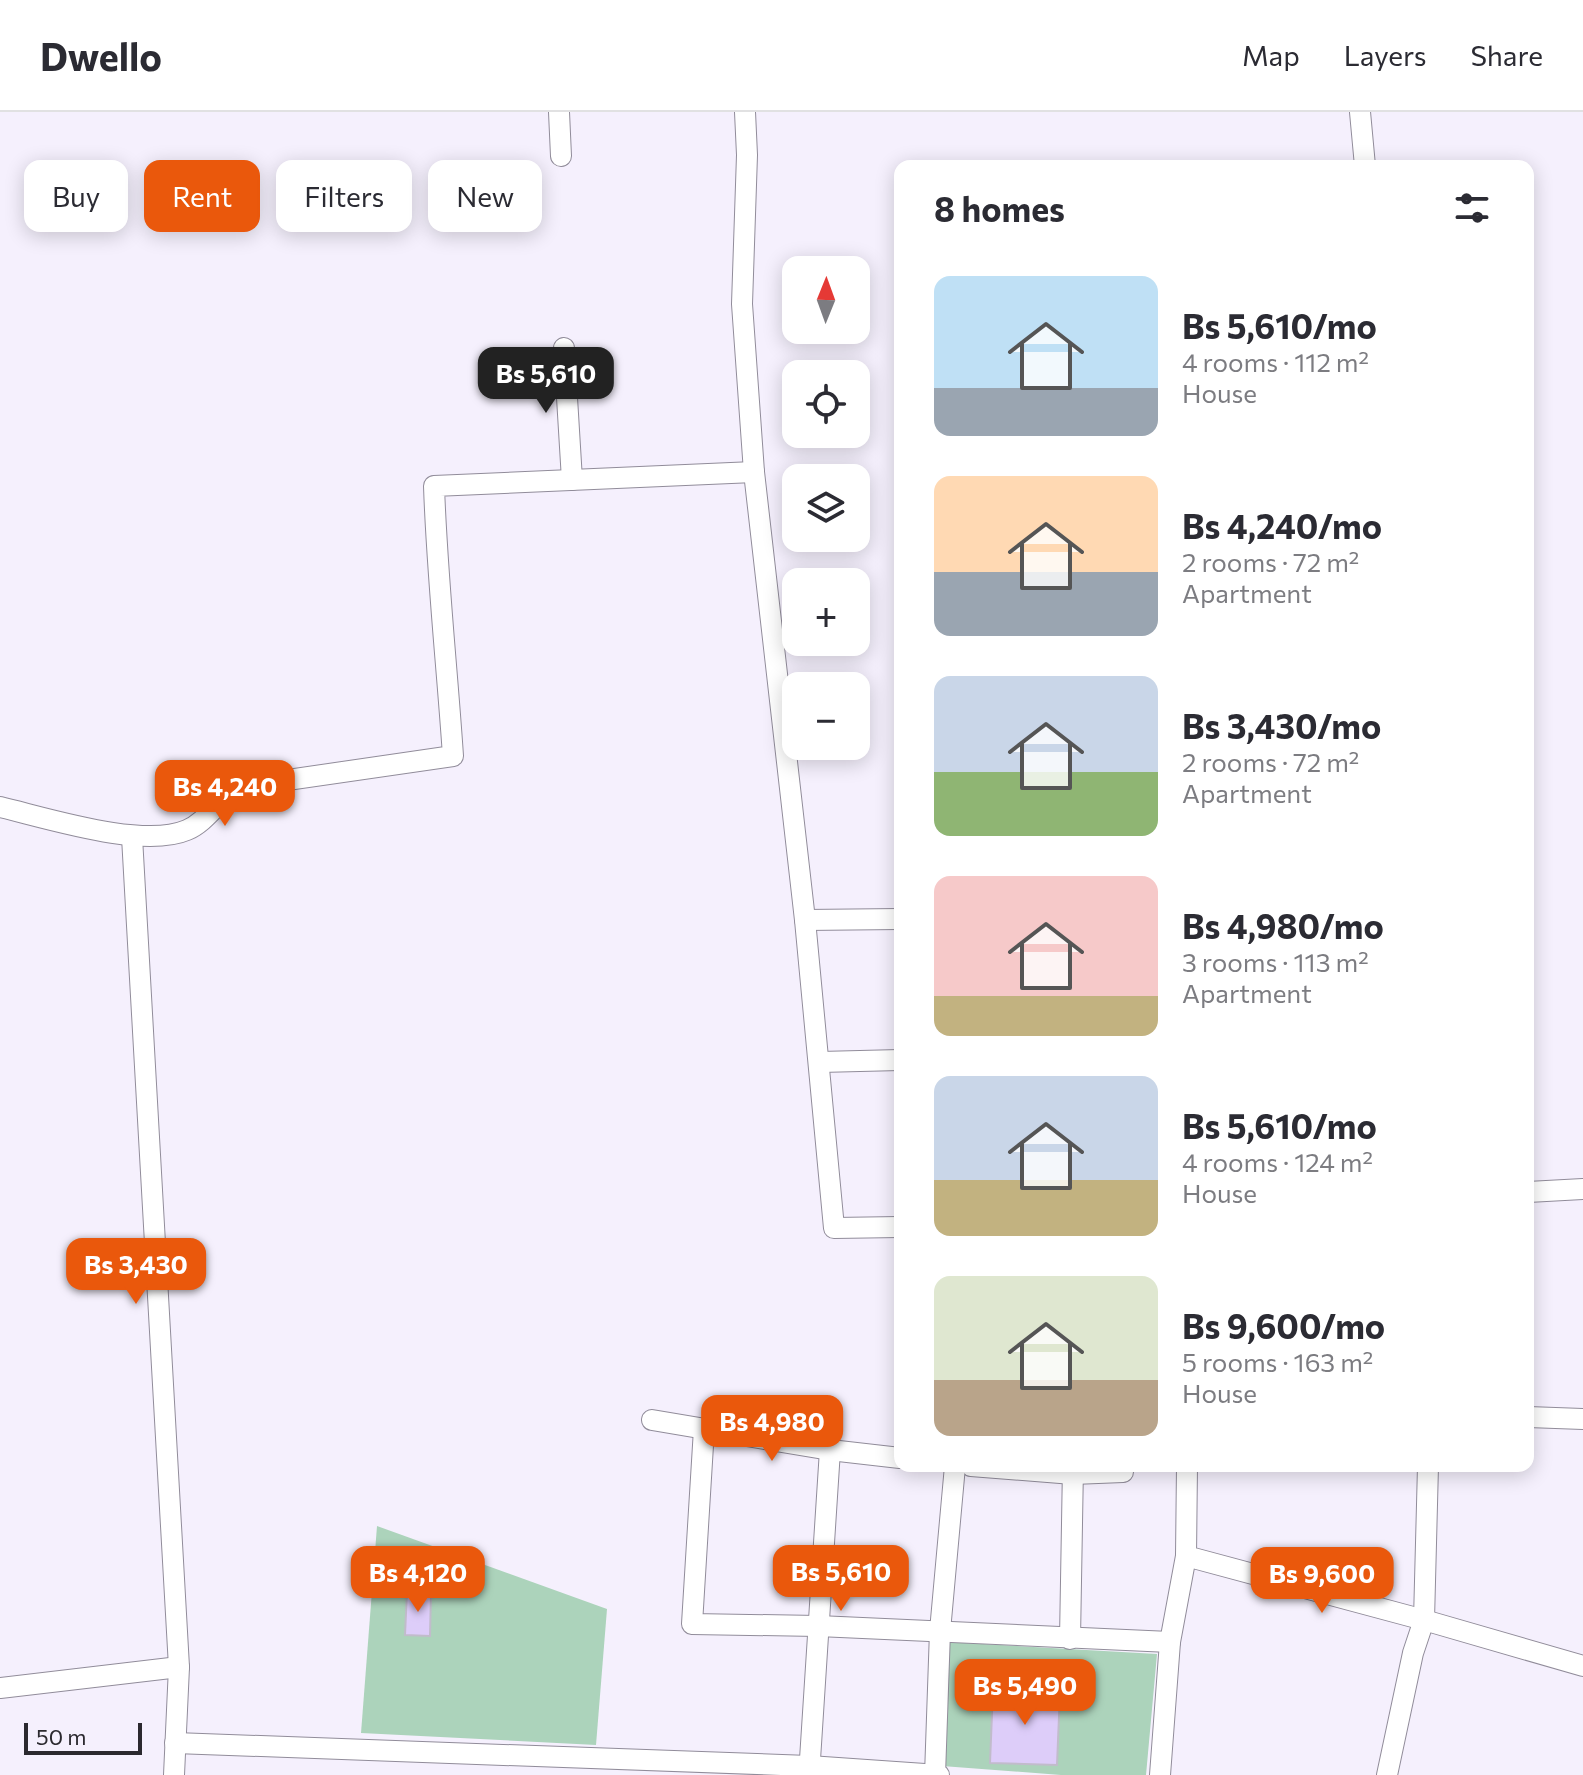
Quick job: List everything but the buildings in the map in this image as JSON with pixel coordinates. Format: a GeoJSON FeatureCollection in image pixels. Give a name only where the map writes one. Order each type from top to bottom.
{"type":"FeatureCollection","features":[{"type":"Feature","properties":{"kind":"street"},"geometry":{"type":"LineString","coordinates":[[559,112],[561,156]]}},
{"type":"Feature","properties":{"kind":"street"},"geometry":{"type":"LineString","coordinates":[[745,112],[747,155],[742,304],[754,472],[805,920],[834,1228],[894,1227]]}},
{"type":"Feature","properties":{"kind":"street"},"geometry":{"type":"LineString","coordinates":[[1360,112],[1364,160]]}},
{"type":"Feature","properties":{"kind":"street"},"geometry":{"type":"LineString","coordinates":[[564,348],[572,480]]}},
{"type":"Feature","properties":{"kind":"street"},"geometry":{"type":"LineString","coordinates":[[0,807],[132,837],[187,830],[226,794],[239,787],[453,756],[434,486],[754,472]]}},
{"type":"Feature","properties":{"kind":"street"},"geometry":{"type":"LineString","coordinates":[[132,837],[179,1667],[174,1775]]}},
{"type":"Feature","properties":{"kind":"street"},"geometry":{"type":"LineString","coordinates":[[805,920],[894,919]]}},
{"type":"Feature","properties":{"kind":"street"},"geometry":{"type":"LineString","coordinates":[[820,1062],[894,1060]]}},
{"type":"Feature","properties":{"kind":"street"},"geometry":{"type":"LineString","coordinates":[[1534,1192],[1583,1189]]}},
{"type":"Feature","properties":{"kind":"street"},"geometry":{"type":"LineString","coordinates":[[1534,1417],[1583,1419]]}},
{"type":"Feature","properties":{"kind":"street"},"geometry":{"type":"LineString","coordinates":[[652,1420],[830,1450],[894,1457]]}},
{"type":"Feature","properties":{"kind":"street"},"geometry":{"type":"LineString","coordinates":[[704,1429],[692,1624],[818,1626],[1170,1642]]}},
{"type":"Feature","properties":{"kind":"street"},"geometry":{"type":"LineString","coordinates":[[809,1770],[830,1450]]}},
{"type":"Feature","properties":{"kind":"street"},"geometry":{"type":"LineString","coordinates":[[175,1743],[582,1767],[937,1775],[940,1631],[954,1472]]}},
{"type":"Feature","properties":{"kind":"street"},"geometry":{"type":"LineString","coordinates":[[1070,1639],[1073,1472]]}},
{"type":"Feature","properties":{"kind":"street"},"geometry":{"type":"LineString","coordinates":[[1160,1775],[1170,1642],[1186,1556],[1187,1472]]}},
{"type":"Feature","properties":{"kind":"street"},"geometry":{"type":"LineString","coordinates":[[1387,1775],[1413,1653],[1424,1620],[1428,1472]]}},
{"type":"Feature","properties":{"kind":"street"},"geometry":{"type":"LineString","coordinates":[[1186,1556],[1583,1666]]}},
{"type":"Feature","properties":{"kind":"street"},"geometry":{"type":"LineString","coordinates":[[0,1688],[179,1667]]}},
{"type":"Feature","properties":{"kind":"green space"},"geometry":{"type":"Polygon","coordinates":[[[377,1526],[607,1609],[596,1745],[361,1733],[377,1526]]]}},
{"type":"Feature","properties":{"kind":"green space"},"geometry":{"type":"Polygon","coordinates":[[[948,1642],[1157,1654],[1146,1775],[1061,1775],[942,1766],[948,1642]]]}}]}
